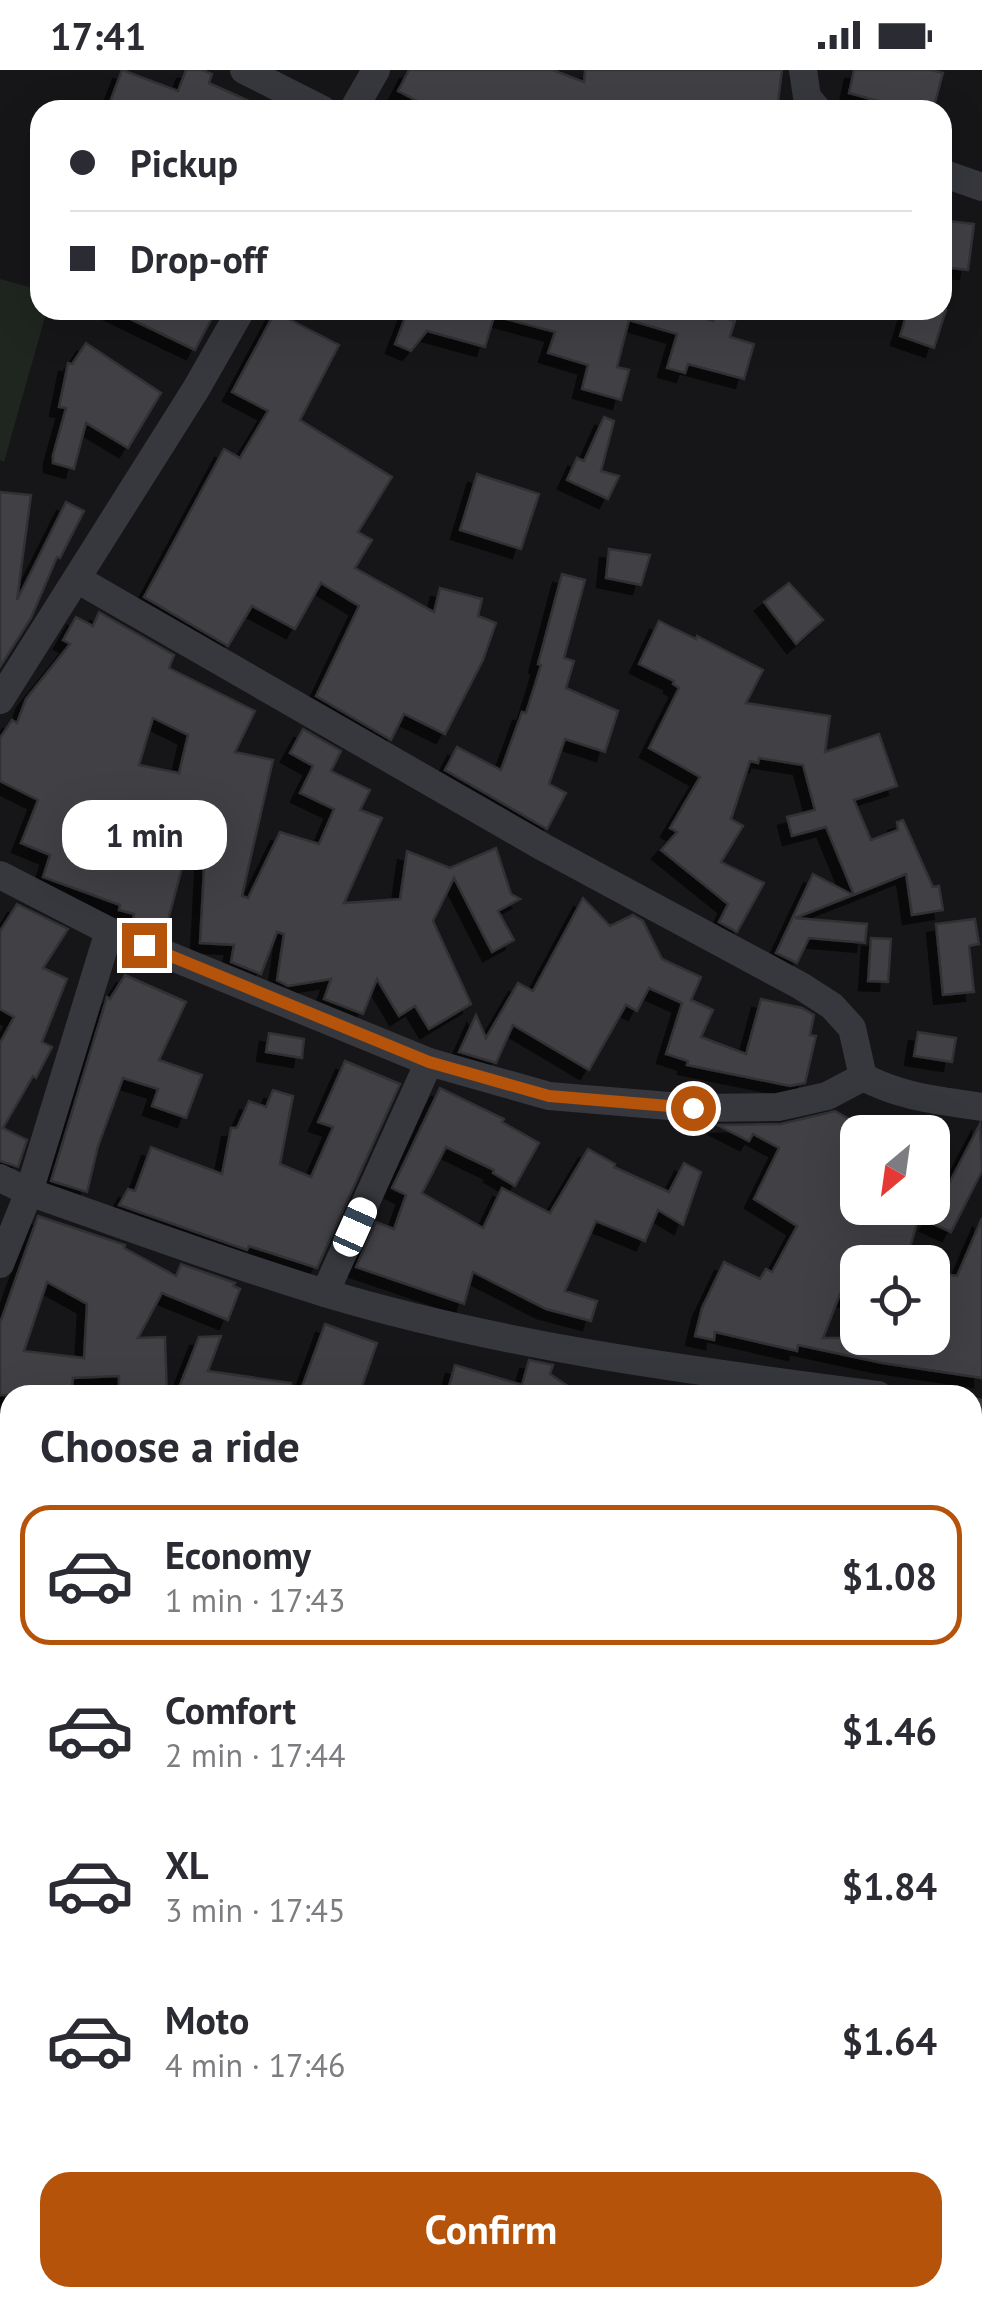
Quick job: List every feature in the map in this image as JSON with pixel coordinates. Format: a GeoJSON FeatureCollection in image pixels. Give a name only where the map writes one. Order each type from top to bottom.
{"type":"FeatureCollection","features":[{"type":"Feature","properties":{"kind":"street"},"geometry":{"type":"LineString","coordinates":[[244,70],[303,100]]}},
{"type":"Feature","properties":{"kind":"street"},"geometry":{"type":"LineString","coordinates":[[359,100],[376,70]]}},
{"type":"Feature","properties":{"kind":"street"},"geometry":{"type":"LineString","coordinates":[[803,70],[809,100]]}},
{"type":"Feature","properties":{"kind":"street"},"geometry":{"type":"LineString","coordinates":[[952,177],[982,188]]}},
{"type":"Feature","properties":{"kind":"street"},"geometry":{"type":"LineString","coordinates":[[0,700],[196,390],[235,320]]}},
{"type":"Feature","properties":{"kind":"street"},"geometry":{"type":"LineString","coordinates":[[77,579],[543,847],[801,986],[832,1006],[852,1028],[863,1077],[892,1092],[949,1104],[981,1097]]}},
{"type":"Feature","properties":{"kind":"street"},"geometry":{"type":"LineString","coordinates":[[0,875],[110,931],[429,1062],[549,1096],[693,1108],[778,1107],[827,1096],[863,1077]]}},
{"type":"Feature","properties":{"kind":"street"},"geometry":{"type":"LineString","coordinates":[[0,1264],[29,1192],[110,931]]}},
{"type":"Feature","properties":{"kind":"street"},"geometry":{"type":"LineString","coordinates":[[326,1293],[429,1062]]}},
{"type":"Feature","properties":{"kind":"street"},"geometry":{"type":"LineString","coordinates":[[0,1178],[29,1192],[326,1293],[480,1332],[652,1365],[803,1385]]}},
{"type":"Feature","properties":{"kind":"shaded area"},"geometry":{"type":"Polygon","coordinates":[[[0,279],[30,287],[30,320],[44,320],[4,462],[0,460],[0,279]]]}},
{"type":"Feature","properties":{"kind":"building"},"geometry":{"type":"Polygon","coordinates":[[[122,70],[178,91],[186,70],[202,70],[212,74],[209,83],[247,100],[111,100],[122,70]]]}},
{"type":"Feature","properties":{"kind":"building"},"geometry":{"type":"Polygon","coordinates":[[[409,70],[553,70],[584,82],[585,70],[782,70],[778,100],[416,100],[398,91],[409,70]]]}},
{"type":"Feature","properties":{"kind":"building"},"geometry":{"type":"Polygon","coordinates":[[[854,70],[943,73],[936,100],[875,100],[849,93],[854,70]]]}},
{"type":"Feature","properties":{"kind":"building"},"geometry":{"type":"Polygon","coordinates":[[[952,221],[974,224],[968,270],[952,268],[952,221]]]}},
{"type":"Feature","properties":{"kind":"building"},"geometry":{"type":"Polygon","coordinates":[[[133,320],[211,320],[195,350],[133,320]]]}},
{"type":"Feature","properties":{"kind":"building"},"geometry":{"type":"Polygon","coordinates":[[[271,320],[291,320],[339,345],[300,420],[392,477],[358,532],[372,540],[355,568],[434,612],[440,588],[482,599],[478,616],[496,623],[483,660],[445,734],[404,714],[391,740],[316,696],[359,606],[321,583],[295,629],[252,606],[228,646],[144,597],[224,449],[240,458],[268,411],[232,392],[271,320]]]}},
{"type":"Feature","properties":{"kind":"building"},"geometry":{"type":"Polygon","coordinates":[[[404,320],[493,320],[485,347],[427,331],[411,351],[395,344],[404,320]]]}},
{"type":"Feature","properties":{"kind":"building"},"geometry":{"type":"Polygon","coordinates":[[[510,320],[629,320],[617,367],[629,370],[621,400],[582,389],[588,365],[548,353],[555,332],[510,320]]]}},
{"type":"Feature","properties":{"kind":"building"},"geometry":{"type":"Polygon","coordinates":[[[629,320],[735,321],[730,337],[754,344],[744,379],[688,364],[685,373],[667,368],[677,334],[629,320]]]}},
{"type":"Feature","properties":{"kind":"building"},"geometry":{"type":"Polygon","coordinates":[[[905,320],[943,320],[934,348],[900,336],[905,320]]]}},
{"type":"Feature","properties":{"kind":"building"},"geometry":{"type":"Polygon","coordinates":[[[86,343],[161,393],[128,448],[86,423],[74,469],[53,463],[53,455],[66,408],[59,407],[68,363],[72,364],[86,343]]]}},
{"type":"Feature","properties":{"kind":"building"},"geometry":{"type":"Polygon","coordinates":[[[604,417],[614,421],[601,471],[619,476],[608,499],[567,480],[577,458],[584,461],[604,417]]]}},
{"type":"Feature","properties":{"kind":"building"},"geometry":{"type":"Polygon","coordinates":[[[477,474],[539,494],[521,549],[460,530],[477,474]]]}},
{"type":"Feature","properties":{"kind":"building"},"geometry":{"type":"Polygon","coordinates":[[[0,492],[31,495],[17,600],[66,502],[84,511],[60,558],[57,557],[31,618],[0,667],[0,492]]]}},
{"type":"Feature","properties":{"kind":"building"},"geometry":{"type":"Polygon","coordinates":[[[609,549],[650,555],[641,585],[606,578],[609,549]]]}},
{"type":"Feature","properties":{"kind":"building"},"geometry":{"type":"Polygon","coordinates":[[[562,574],[585,580],[564,658],[574,661],[566,688],[618,711],[605,752],[565,739],[549,784],[566,793],[547,829],[445,770],[457,747],[501,770],[522,712],[526,713],[541,665],[538,664],[562,574]]]}},
{"type":"Feature","properties":{"kind":"building"},"geometry":{"type":"Polygon","coordinates":[[[789,583],[823,620],[796,644],[764,602],[789,583]]]}},
{"type":"Feature","properties":{"kind":"building"},"geometry":{"type":"Polygon","coordinates":[[[99,612],[174,655],[169,668],[255,711],[235,752],[273,760],[242,896],[248,898],[280,832],[319,844],[334,809],[300,793],[313,766],[290,753],[303,729],[341,751],[331,771],[370,790],[360,810],[382,818],[344,903],[400,899],[407,851],[450,868],[496,848],[511,894],[520,899],[498,911],[514,940],[492,952],[454,878],[433,921],[471,1004],[429,1029],[415,1006],[399,1016],[377,979],[363,1014],[324,999],[331,979],[288,986],[277,980],[284,934],[277,932],[261,974],[231,962],[234,945],[200,943],[207,813],[197,811],[166,928],[133,920],[134,914],[119,910],[120,905],[43,877],[50,855],[21,843],[38,800],[0,781],[0,738],[12,720],[17,723],[26,699],[70,644],[63,640],[76,617],[93,626],[99,612]],[[153,718],[139,765],[179,773],[188,735],[153,718]]]}},
{"type":"Feature","properties":{"kind":"building"},"geometry":{"type":"Polygon","coordinates":[[[659,621],[763,670],[746,703],[830,716],[825,752],[879,734],[897,786],[854,800],[871,840],[898,830],[897,822],[903,820],[933,887],[939,886],[943,910],[912,915],[906,874],[854,895],[826,827],[792,836],[787,817],[815,810],[803,765],[759,758],[758,763],[750,761],[731,819],[743,826],[721,862],[764,883],[737,932],[719,922],[728,904],[661,850],[677,832],[670,828],[700,777],[649,748],[679,688],[674,681],[639,664],[659,621]]]}},
{"type":"Feature","properties":{"kind":"building"},"geometry":{"type":"Polygon","coordinates":[[[813,874],[853,895],[795,918],[867,924],[865,943],[809,938],[797,963],[776,953],[813,874]]]}},
{"type":"Feature","properties":{"kind":"building"},"geometry":{"type":"Polygon","coordinates":[[[583,898],[610,926],[633,915],[643,921],[662,959],[701,977],[691,1000],[713,1010],[701,1037],[746,1054],[761,999],[802,1008],[814,1015],[810,1035],[816,1036],[805,1083],[790,1086],[687,1065],[688,1061],[666,1054],[682,1003],[649,988],[637,1011],[626,1005],[589,1070],[513,1025],[496,1063],[459,1052],[476,1015],[486,1038],[518,983],[533,991],[583,898]]]}},
{"type":"Feature","properties":{"kind":"building"},"geometry":{"type":"Polygon","coordinates":[[[17,904],[68,929],[43,968],[67,979],[42,1042],[52,1047],[3,1128],[27,1140],[18,1167],[0,1161],[0,1043],[14,1017],[0,1009],[0,931],[17,904]]]}},
{"type":"Feature","properties":{"kind":"building"},"geometry":{"type":"Polygon","coordinates":[[[975,919],[979,944],[969,946],[974,992],[943,995],[936,924],[975,919]]]}},
{"type":"Feature","properties":{"kind":"building"},"geometry":{"type":"Polygon","coordinates":[[[871,938],[891,939],[888,982],[868,981],[871,938]]]}},
{"type":"Feature","properties":{"kind":"building"},"geometry":{"type":"Polygon","coordinates":[[[125,975],[186,1002],[159,1060],[202,1075],[186,1118],[152,1106],[158,1089],[123,1078],[98,1146],[87,1192],[51,1181],[107,997],[110,999],[125,975]]]}},
{"type":"Feature","properties":{"kind":"building"},"geometry":{"type":"Polygon","coordinates":[[[918,1032],[956,1038],[952,1062],[914,1056],[918,1032]]]}},
{"type":"Feature","properties":{"kind":"building"},"geometry":{"type":"Polygon","coordinates":[[[269,1033],[304,1039],[302,1058],[266,1052],[269,1033]]]}},
{"type":"Feature","properties":{"kind":"building"},"geometry":{"type":"Polygon","coordinates":[[[345,1061],[400,1084],[317,1268],[249,1246],[247,1250],[119,1205],[128,1189],[135,1191],[151,1147],[222,1174],[231,1128],[237,1128],[249,1101],[266,1107],[273,1090],[293,1096],[280,1164],[311,1177],[333,1127],[318,1122],[345,1061]]]}},
{"type":"Feature","properties":{"kind":"building"},"geometry":{"type":"Polygon","coordinates":[[[440,1088],[504,1119],[502,1122],[539,1143],[515,1186],[494,1170],[446,1147],[422,1193],[483,1228],[502,1188],[550,1213],[588,1149],[615,1164],[614,1167],[669,1192],[684,1163],[701,1172],[683,1225],[658,1210],[645,1241],[596,1221],[565,1291],[597,1301],[591,1321],[546,1309],[473,1272],[464,1304],[356,1267],[376,1222],[394,1229],[406,1195],[392,1188],[440,1088]]]}},
{"type":"Feature","properties":{"kind":"building"},"geometry":{"type":"Polygon","coordinates":[[[835,1111],[842,1115],[840,1225],[916,1225],[911,1245],[840,1245],[840,1294],[823,1338],[840,1338],[840,1354],[798,1345],[797,1351],[715,1332],[714,1340],[695,1336],[702,1308],[724,1262],[760,1279],[766,1269],[772,1272],[797,1226],[754,1199],[779,1148],[753,1134],[749,1141],[717,1125],[781,1124],[835,1111]]]}},
{"type":"Feature","properties":{"kind":"building"},"geometry":{"type":"Polygon","coordinates":[[[980,1124],[982,1171],[951,1232],[936,1225],[950,1225],[950,1182],[980,1124]]]}},
{"type":"Feature","properties":{"kind":"building"},"geometry":{"type":"Polygon","coordinates":[[[38,1216],[125,1245],[124,1248],[176,1276],[181,1264],[235,1283],[233,1286],[240,1289],[228,1320],[162,1293],[138,1338],[165,1337],[167,1385],[119,1385],[119,1376],[73,1378],[72,1385],[0,1385],[0,1323],[38,1216]],[[47,1282],[24,1351],[84,1358],[87,1304],[47,1282]]]}},
{"type":"Feature","properties":{"kind":"building"},"geometry":{"type":"Polygon","coordinates":[[[982,1218],[982,1378],[845,1355],[950,1355],[950,1275],[957,1276],[982,1218]]]}},
{"type":"Feature","properties":{"kind":"building"},"geometry":{"type":"Polygon","coordinates":[[[325,1324],[377,1343],[362,1385],[303,1385],[325,1324]]]}},
{"type":"Feature","properties":{"kind":"building"},"geometry":{"type":"Polygon","coordinates":[[[221,1336],[208,1371],[291,1385],[180,1385],[199,1337],[221,1336]]]}},
{"type":"Feature","properties":{"kind":"building"},"geometry":{"type":"Polygon","coordinates":[[[529,1360],[553,1365],[550,1374],[566,1385],[522,1385],[529,1360]]]}},
{"type":"Feature","properties":{"kind":"building"},"geometry":{"type":"Polygon","coordinates":[[[455,1365],[522,1385],[449,1385],[455,1365]]]}},
{"type":"Feature","properties":{"kind":"route"},"geometry":{"type":"LineString","coordinates":[[144,945],[429,1062],[549,1096],[693,1108]]}}]}
